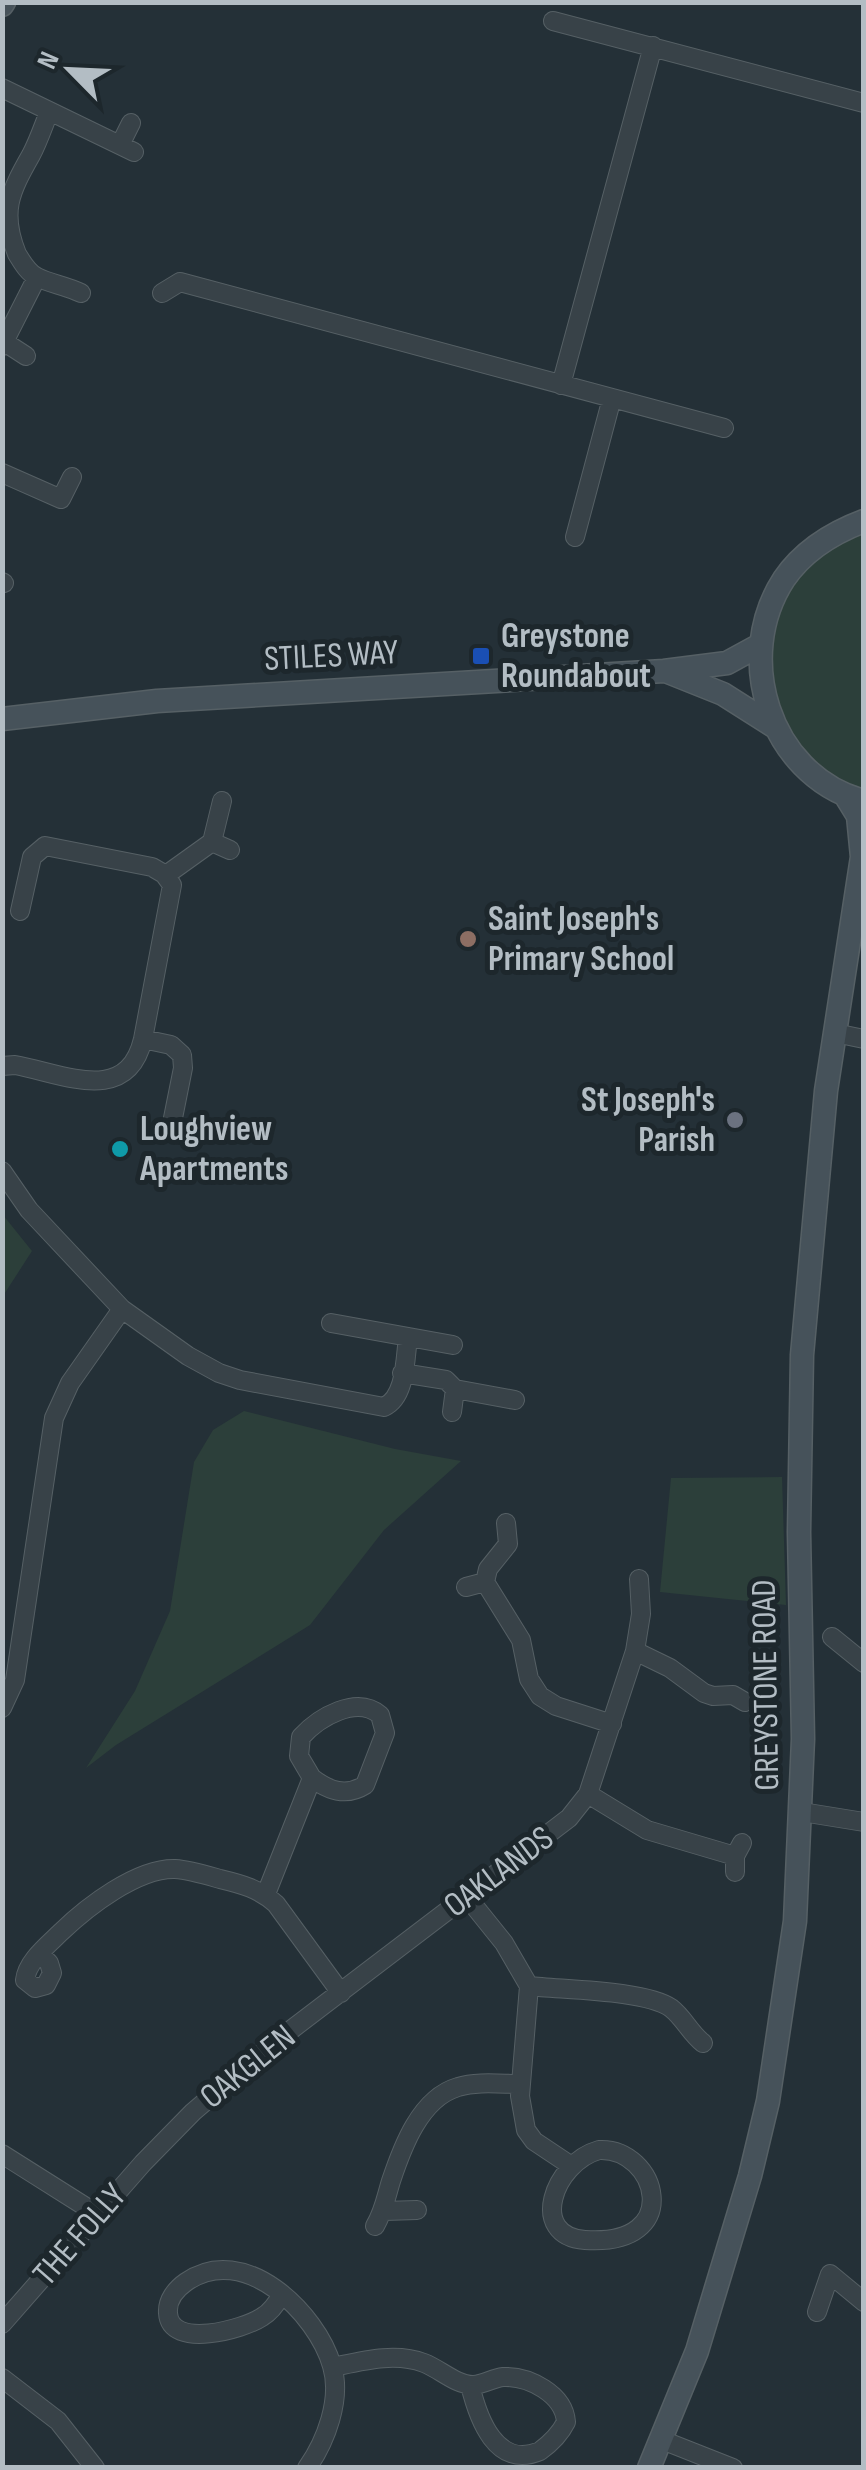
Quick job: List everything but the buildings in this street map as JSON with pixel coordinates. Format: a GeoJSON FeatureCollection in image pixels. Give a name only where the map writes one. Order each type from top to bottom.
{"type":"FeatureCollection","features":[{"type":"Feature","properties":{"kind":"main road"},"geometry":{"type":"LineString","coordinates":[[854,798],[817,778],[793,755],[775,726],[762,687],[760,645],[768,611],[784,579],[808,552],[836,532],[864,521]]}},
{"type":"Feature","properties":{"kind":"main road","name":"STILES WAY"},"geometry":{"type":"LineString","coordinates":[[2,720],[157,701],[664,671],[727,663],[760,645]]}},
{"type":"Feature","properties":{"kind":"main road","name":"STILES WAY"},"geometry":{"type":"LineString","coordinates":[[664,671],[723,694],[775,726]]}},
{"type":"Feature","properties":{"kind":"main road","name":"GREYSTONE ROAD"},"geometry":{"type":"LineString","coordinates":[[649,2468],[697,2351],[726,2264],[768,2101],[795,1921],[802,1812],[801,1363],[835,1033],[861,879],[861,831],[854,798]]}},
{"type":"Feature","properties":{"kind":"street"},"geometry":{"type":"LineString","coordinates":[[553,21],[864,104]]}},
{"type":"Feature","properties":{"kind":"street"},"geometry":{"type":"LineString","coordinates":[[561,384],[654,46]]}},
{"type":"Feature","properties":{"kind":"street"},"geometry":{"type":"LineString","coordinates":[[2,88],[127,148],[131,123]]}},
{"type":"Feature","properties":{"kind":"street"},"geometry":{"type":"LineString","coordinates":[[49,112],[32,153],[8,193],[2,216],[10,243],[23,265],[37,277],[60,282],[81,293]]}},
{"type":"Feature","properties":{"kind":"street"},"geometry":{"type":"LineString","coordinates":[[26,356],[4,345],[37,277]]}},
{"type":"Feature","properties":{"kind":"street"},"geometry":{"type":"LineString","coordinates":[[162,293],[180,282],[724,428]]}},
{"type":"Feature","properties":{"kind":"street"},"geometry":{"type":"LineString","coordinates":[[575,536],[612,398]]}},
{"type":"Feature","properties":{"kind":"street"},"geometry":{"type":"LineString","coordinates":[[2,473],[61,499],[72,477]]}},
{"type":"Feature","properties":{"kind":"street"},"geometry":{"type":"LineString","coordinates":[[166,876],[212,842],[222,801]]}},
{"type":"Feature","properties":{"kind":"street"},"geometry":{"type":"LineString","coordinates":[[212,842],[230,850]]}},
{"type":"Feature","properties":{"kind":"street"},"geometry":{"type":"LineString","coordinates":[[2,1066],[108,1081],[121,1077],[136,1064],[172,885],[166,876],[142,864],[44,846],[30,861],[20,911]]}},
{"type":"Feature","properties":{"kind":"street"},"geometry":{"type":"LineString","coordinates":[[835,1033],[864,1038]]}},
{"type":"Feature","properties":{"kind":"street"},"geometry":{"type":"LineString","coordinates":[[143,1039],[171,1045],[182,1055],[173,1118]]}},
{"type":"Feature","properties":{"kind":"street"},"geometry":{"type":"LineString","coordinates":[[2,1171],[29,1210],[122,1308],[218,1373],[384,1408],[397,1396],[408,1337]]}},
{"type":"Feature","properties":{"kind":"street"},"geometry":{"type":"LineString","coordinates":[[2,1708],[13,1687],[54,1418],[70,1383],[122,1308]]}},
{"type":"Feature","properties":{"kind":"street"},"geometry":{"type":"LineString","coordinates":[[331,1323],[452,1345]]}},
{"type":"Feature","properties":{"kind":"street"},"geometry":{"type":"LineString","coordinates":[[402,1373],[446,1380],[455,1389],[515,1400]]}},
{"type":"Feature","properties":{"kind":"street"},"geometry":{"type":"LineString","coordinates":[[452,1412],[455,1389]]}},
{"type":"Feature","properties":{"kind":"street"},"geometry":{"type":"LineString","coordinates":[[506,1523],[508,1544],[488,1568],[486,1582],[521,1640],[530,1679],[540,1696],[556,1706],[612,1724]]}},
{"type":"Feature","properties":{"kind":"street","name":"OAKLANDS"},"geometry":{"type":"LineString","coordinates":[[404,1945],[570,1818],[588,1794],[634,1651],[642,1614],[638,1578]]}},
{"type":"Feature","properties":{"kind":"street"},"geometry":{"type":"LineString","coordinates":[[466,1587],[486,1582]]}},
{"type":"Feature","properties":{"kind":"street"},"geometry":{"type":"LineString","coordinates":[[2,1622],[23,1626]]}},
{"type":"Feature","properties":{"kind":"street"},"geometry":{"type":"LineString","coordinates":[[832,1637],[864,1663]]}},
{"type":"Feature","properties":{"kind":"street"},"geometry":{"type":"LineString","coordinates":[[634,1651],[670,1668],[704,1693],[713,1696],[739,1692]]}},
{"type":"Feature","properties":{"kind":"street"},"geometry":{"type":"LineString","coordinates":[[356,1705],[368,1706],[380,1714],[386,1733],[365,1786],[338,1792],[312,1778],[299,1756],[301,1737],[307,1730],[356,1705]]}},
{"type":"Feature","properties":{"kind":"street"},"geometry":{"type":"LineString","coordinates":[[266,1894],[312,1778]]}},
{"type":"Feature","properties":{"kind":"street"},"geometry":{"type":"LineString","coordinates":[[588,1794],[647,1830],[737,1857]]}},
{"type":"Feature","properties":{"kind":"street"},"geometry":{"type":"LineString","coordinates":[[802,1812],[864,1822]]}},
{"type":"Feature","properties":{"kind":"street"},"geometry":{"type":"LineString","coordinates":[[40,1954],[89,1906],[155,1872],[173,1869],[266,1894],[342,1993]]}},
{"type":"Feature","properties":{"kind":"street"},"geometry":{"type":"LineString","coordinates":[[466,1897],[504,1944],[528,1986],[521,2115],[526,2130],[534,2141],[570,2165]]}},
{"type":"Feature","properties":{"kind":"street","name":"OAKGLEN"},"geometry":{"type":"LineString","coordinates":[[158,2146],[276,2042],[404,1945]]}},
{"type":"Feature","properties":{"kind":"street"},"geometry":{"type":"LineString","coordinates":[[528,1986],[654,2000],[679,2015],[692,2041]]}},
{"type":"Feature","properties":{"kind":"street"},"geometry":{"type":"LineString","coordinates":[[417,2210],[380,2218],[402,2150],[424,2113],[438,2098],[464,2085],[522,2084]]}},
{"type":"Feature","properties":{"kind":"street","name":"THE FOLLY"},"geometry":{"type":"LineString","coordinates":[[2,2324],[158,2146]]}},
{"type":"Feature","properties":{"kind":"street"},"geometry":{"type":"LineString","coordinates":[[600,2150],[615,2150],[629,2156],[648,2185],[651,2207],[645,2225],[620,2238],[583,2240],[566,2235],[552,2213],[558,2186],[570,2165],[600,2150]]}},
{"type":"Feature","properties":{"kind":"street"},"geometry":{"type":"LineString","coordinates":[[2,2154],[98,2214]]}},
{"type":"Feature","properties":{"kind":"street"},"geometry":{"type":"LineString","coordinates":[[282,2294],[262,2318],[223,2331],[185,2333],[172,2325],[168,2317],[175,2292],[204,2272],[242,2273],[259,2279],[282,2294],[305,2316],[333,2367],[333,2405],[327,2431],[306,2468]]}},
{"type":"Feature","properties":{"kind":"street"},"geometry":{"type":"LineString","coordinates":[[816,2312],[830,2274],[864,2302]]}},
{"type":"Feature","properties":{"kind":"street"},"geometry":{"type":"LineString","coordinates":[[333,2367],[408,2358],[470,2385],[502,2377],[530,2382],[557,2399],[566,2422],[554,2440],[534,2455],[520,2460],[507,2457],[492,2442],[470,2385]]}},
{"type":"Feature","properties":{"kind":"street"},"geometry":{"type":"LineString","coordinates":[[2,2378],[58,2422],[95,2468]]}},
{"type":"Feature","properties":{"kind":"street"},"geometry":{"type":"LineString","coordinates":[[662,2440],[732,2468]]}},
{"type":"Feature","properties":{"kind":"green space"},"geometry":{"type":"Polygon","coordinates":[[[863,532],[863,790],[829,772],[800,747],[775,700],[771,673],[777,619],[787,594],[822,553],[863,532]]]}},
{"type":"Feature","properties":{"kind":"green space"},"geometry":{"type":"Polygon","coordinates":[[[3,1215],[32,1251],[3,1296],[3,1215]]]}},
{"type":"Feature","properties":{"kind":"green space"},"geometry":{"type":"Polygon","coordinates":[[[244,1411],[395,1449],[461,1461],[384,1530],[310,1625],[116,1745],[86,1768],[135,1691],[170,1611],[194,1462],[213,1430],[244,1411]]]}},
{"type":"Feature","properties":{"kind":"green space"},"geometry":{"type":"Polygon","coordinates":[[[782,1477],[786,1605],[660,1592],[671,1478],[782,1477]]]}},
{"type":"Feature","properties":{"kind":"place","name":"Greystone Roundabout"},"geometry":{"type":"Point","coordinates":[481,656]}},
{"type":"Feature","properties":{"kind":"place","name":"Saint Joseph's Primary School"},"geometry":{"type":"Point","coordinates":[468,939]}},
{"type":"Feature","properties":{"kind":"place","name":"St Joseph's Parish"},"geometry":{"type":"Point","coordinates":[735,1120]}},
{"type":"Feature","properties":{"kind":"place","name":"Loughview Apartments"},"geometry":{"type":"Point","coordinates":[120,1149]}}]}
